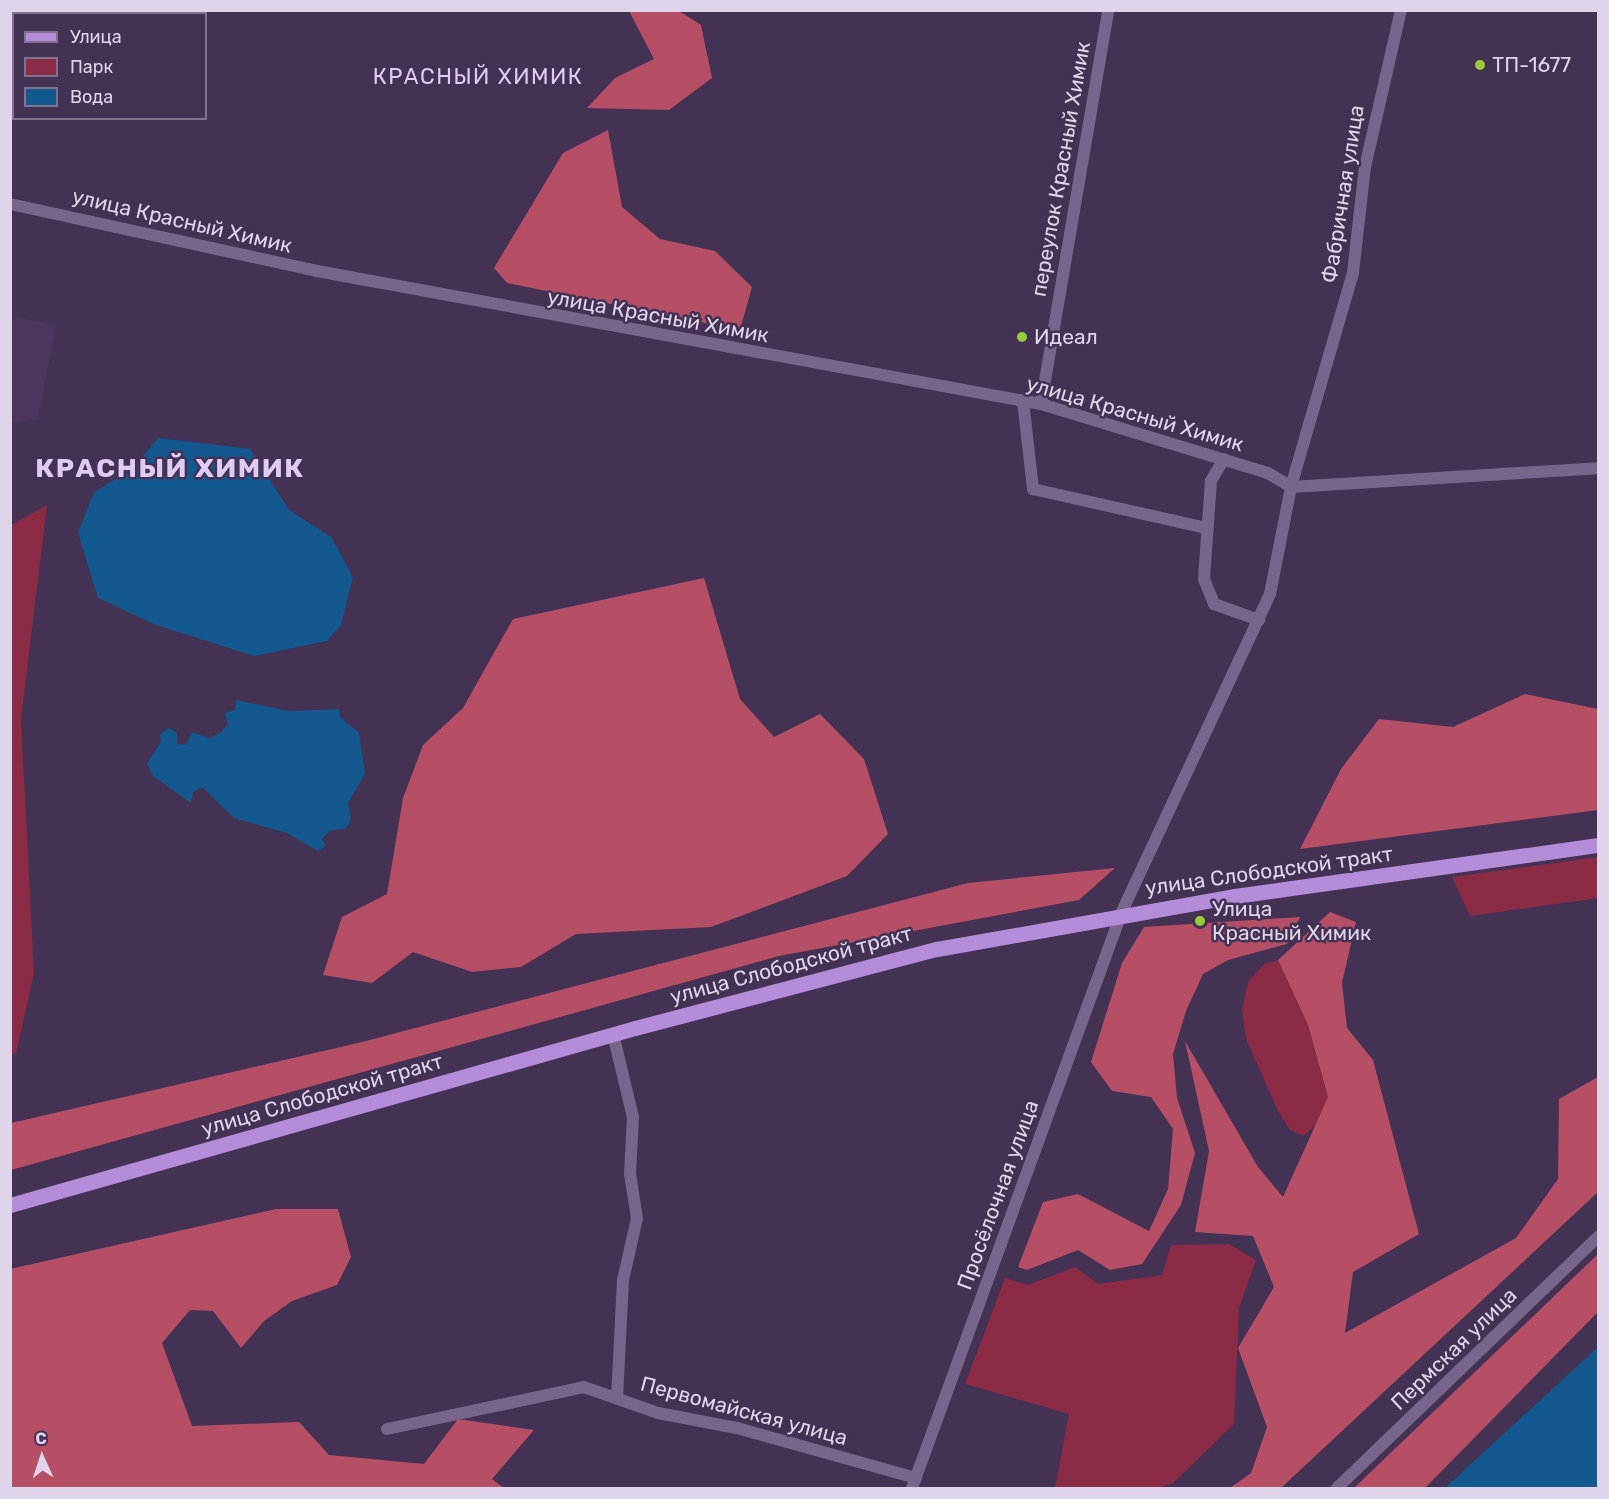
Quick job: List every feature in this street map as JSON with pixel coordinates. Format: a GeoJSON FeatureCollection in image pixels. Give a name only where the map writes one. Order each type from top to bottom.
{"type":"FeatureCollection","features":[{"type":"Feature","properties":{"kind":"main road","name":"улица Слободской тракт"},"geometry":{"type":"LineString","coordinates":[[10,1205],[613,1034],[937,949],[1121,914],[1599,845]]}},
{"type":"Feature","properties":{"kind":"street","name":"переулок Красный Химик"},"geometry":{"type":"LineString","coordinates":[[1041,404],[1108,10]]}},
{"type":"Feature","properties":{"kind":"street","name":"Фабричная улица"},"geometry":{"type":"LineString","coordinates":[[1259,620],[1283,543],[1291,487],[1353,273],[1365,166],[1401,10]]}},
{"type":"Feature","properties":{"kind":"street","name":"улица Красный Химик"},"geometry":{"type":"LineString","coordinates":[[10,204],[340,276],[1041,404],[1268,472],[1291,487]]}},
{"type":"Feature","properties":{"kind":"street"},"geometry":{"type":"LineString","coordinates":[[1023,401],[1028,478],[1037,491],[1206,528]]}},
{"type":"Feature","properties":{"kind":"street"},"geometry":{"type":"LineString","coordinates":[[1224,459],[1211,481],[1206,528],[1208,596],[1221,609],[1259,620]]}},
{"type":"Feature","properties":{"kind":"street"},"geometry":{"type":"LineString","coordinates":[[1291,487],[1599,468]]}},
{"type":"Feature","properties":{"kind":"street","name":"Просёлочная улица"},"geometry":{"type":"LineString","coordinates":[[914,1483],[1121,914],[1259,620]]}},
{"type":"Feature","properties":{"kind":"street"},"geometry":{"type":"LineString","coordinates":[[613,1034],[633,1117],[630,1174],[637,1218],[623,1280],[617,1397]]}},
{"type":"Feature","properties":{"kind":"street","name":"Пермская улица"},"geometry":{"type":"LineString","coordinates":[[1337,1488],[1599,1237]]}},
{"type":"Feature","properties":{"kind":"street","name":"Первомайская улица"},"geometry":{"type":"LineString","coordinates":[[387,1429],[573,1387],[617,1397],[658,1413],[737,1428],[914,1483]]}},
{"type":"Feature","properties":{"kind":"shaded area"},"geometry":{"type":"Polygon","coordinates":[[[629,11],[679,11],[701,25],[712,78],[669,110],[587,108],[615,78],[654,59],[629,11]]]}},
{"type":"Feature","properties":{"kind":"shaded area"},"geometry":{"type":"Polygon","coordinates":[[[608,130],[622,207],[660,239],[715,251],[752,287],[740,330],[507,283],[494,268],[563,153],[608,130]]]}},
{"type":"Feature","properties":{"kind":"shaded area"},"geometry":{"type":"Polygon","coordinates":[[[11,316],[56,325],[38,419],[11,424],[11,316]]]}},
{"type":"Feature","properties":{"kind":"shaded area"},"geometry":{"type":"Polygon","coordinates":[[[704,578],[740,699],[774,737],[820,714],[864,759],[888,834],[847,876],[711,927],[576,934],[521,967],[472,972],[413,952],[372,983],[323,975],[342,917],[387,894],[403,798],[423,745],[463,708],[513,619],[704,578]]]}},
{"type":"Feature","properties":{"kind":"shaded area"},"geometry":{"type":"Polygon","coordinates":[[[1525,694],[1598,709],[1598,810],[1300,849],[1341,769],[1379,719],[1453,727],[1525,694]]]}},
{"type":"Feature","properties":{"kind":"shaded area"},"geometry":{"type":"Polygon","coordinates":[[[1115,868],[1079,900],[779,956],[11,1170],[11,1123],[362,1042],[968,883],[1115,868]]]}},
{"type":"Feature","properties":{"kind":"shaded area"},"geometry":{"type":"Polygon","coordinates":[[[1330,912],[1356,922],[1342,983],[1347,1028],[1373,1060],[1419,1234],[1353,1272],[1345,1333],[1516,1238],[1558,1179],[1559,1099],[1598,1077],[1598,1192],[1281,1488],[1230,1488],[1251,1473],[1267,1427],[1238,1348],[1274,1287],[1253,1236],[1195,1232],[1209,1151],[1185,1041],[1258,1167],[1283,1197],[1328,1097],[1308,1025],[1278,960],[1330,912]]]}},
{"type":"Feature","properties":{"kind":"shaded area"},"geometry":{"type":"Polygon","coordinates":[[[1300,917],[1287,944],[1228,960],[1203,974],[1186,1011],[1173,1054],[1177,1098],[1195,1153],[1181,1205],[1142,1264],[1110,1270],[1078,1250],[1027,1270],[1018,1267],[1043,1202],[1078,1194],[1149,1231],[1168,1189],[1173,1129],[1151,1097],[1112,1091],[1091,1062],[1122,963],[1144,927],[1300,917]]]}},
{"type":"Feature","properties":{"kind":"shaded area"},"geometry":{"type":"Polygon","coordinates":[[[276,1209],[338,1209],[351,1257],[337,1285],[292,1301],[264,1321],[241,1348],[213,1311],[190,1310],[162,1343],[192,1426],[299,1422],[329,1455],[424,1464],[458,1419],[534,1430],[492,1479],[504,1488],[11,1488],[10,1269],[276,1209]]]}},
{"type":"Feature","properties":{"kind":"shaded area"},"geometry":{"type":"Polygon","coordinates":[[[1598,1254],[1598,1312],[1425,1488],[1354,1488],[1598,1254]]]}},
{"type":"Feature","properties":{"kind":"green space"},"geometry":{"type":"Polygon","coordinates":[[[47,505],[21,720],[34,973],[16,1053],[11,1055],[11,525],[47,505]]]}},
{"type":"Feature","properties":{"kind":"green space"},"geometry":{"type":"Polygon","coordinates":[[[1598,857],[1598,898],[1470,916],[1452,877],[1598,857]]]}},
{"type":"Feature","properties":{"kind":"green space"},"geometry":{"type":"Polygon","coordinates":[[[1278,960],[1308,1025],[1328,1097],[1322,1120],[1303,1136],[1290,1130],[1278,1111],[1246,1039],[1242,1009],[1248,982],[1264,964],[1278,960]]]}},
{"type":"Feature","properties":{"kind":"green space"},"geometry":{"type":"Polygon","coordinates":[[[1229,1244],[1256,1260],[1239,1308],[1234,1424],[1173,1483],[1159,1488],[1055,1488],[1069,1414],[965,1384],[1005,1278],[1028,1285],[1075,1267],[1098,1284],[1162,1275],[1171,1245],[1229,1244]]]}},
{"type":"Feature","properties":{"kind":"water"},"geometry":{"type":"Polygon","coordinates":[[[158,438],[250,449],[289,510],[331,537],[353,577],[341,625],[327,641],[254,656],[156,625],[98,598],[78,533],[94,492],[132,469],[158,438]]]}},
{"type":"Feature","properties":{"kind":"water"},"geometry":{"type":"Polygon","coordinates":[[[236,700],[288,711],[339,709],[340,717],[359,733],[365,774],[348,803],[351,818],[347,828],[329,831],[322,839],[326,846],[318,851],[287,833],[234,818],[202,787],[193,792],[191,803],[153,776],[147,763],[161,742],[160,734],[169,728],[177,733],[177,744],[186,745],[192,732],[209,738],[220,733],[228,725],[225,713],[235,710],[236,700]]]}},
{"type":"Feature","properties":{"kind":"water"},"geometry":{"type":"Polygon","coordinates":[[[1598,1347],[1598,1488],[1445,1488],[1598,1347]]]}},
{"type":"Feature","properties":{"kind":"place","name":"ТП-1677"},"geometry":{"type":"Point","coordinates":[1480,65]}},
{"type":"Feature","properties":{"kind":"place","name":"Идеал"},"geometry":{"type":"Point","coordinates":[1022,337]}},
{"type":"Feature","properties":{"kind":"place","name":"Улица Красный Химик"},"geometry":{"type":"Point","coordinates":[1200,921]}},
{"type":"Feature","properties":{"kind":"district","name":"КРАСНЫЙ ХИМИК"},"geometry":{"type":"Point","coordinates":[478,77]}},
{"type":"Feature","properties":{"kind":"district","name":"КРАСНЫЙ ХИМИК"},"geometry":{"type":"Point","coordinates":[170,469]}}]}
